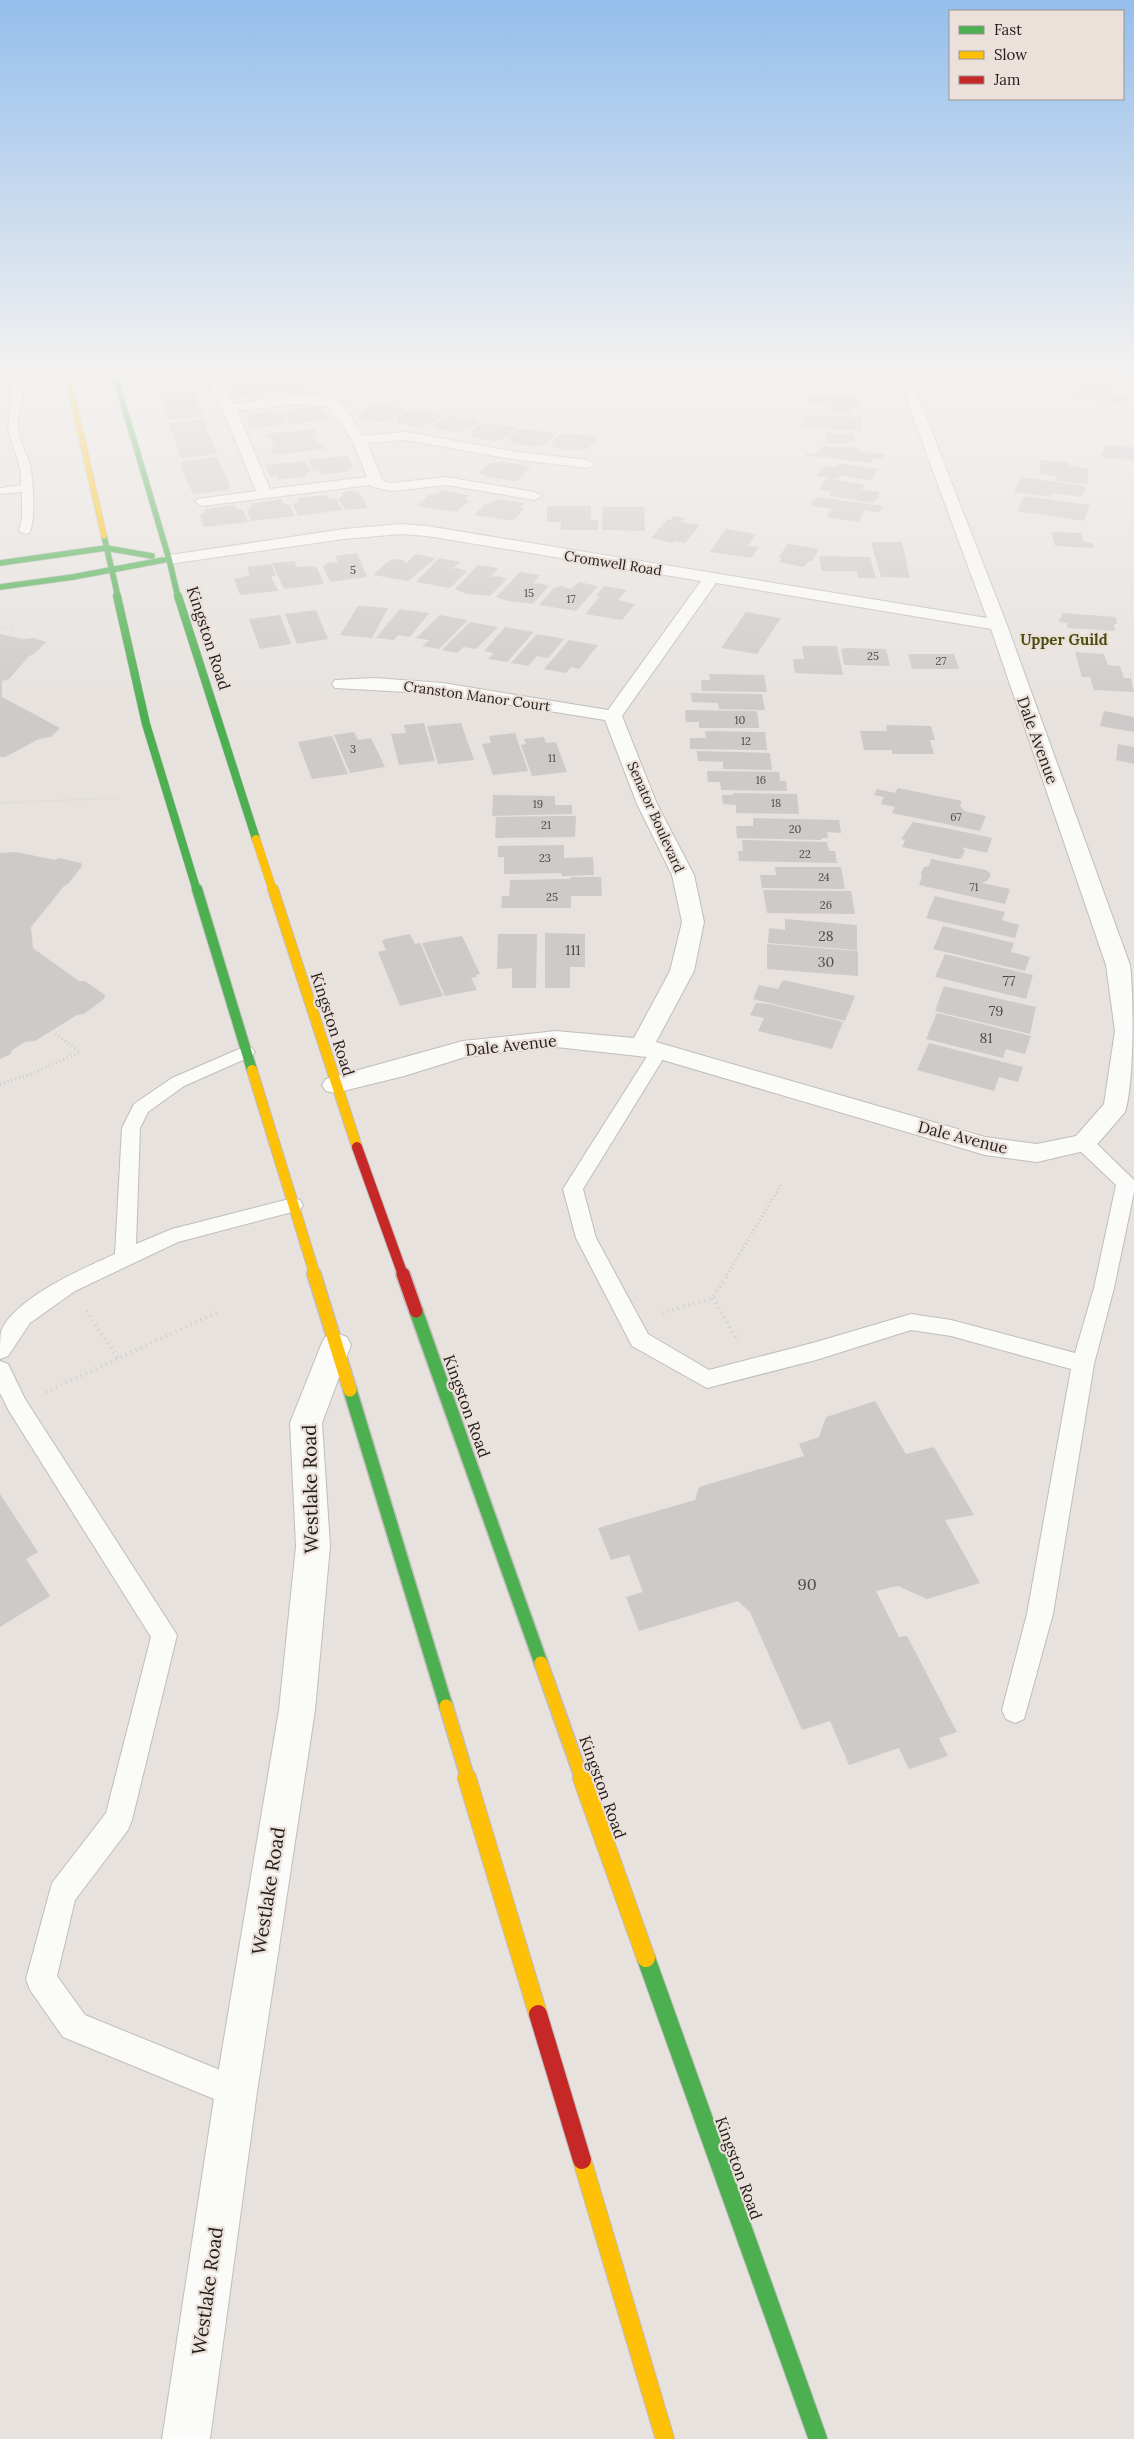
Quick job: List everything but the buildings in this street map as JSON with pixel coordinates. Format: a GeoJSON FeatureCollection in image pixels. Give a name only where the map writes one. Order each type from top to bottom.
{"type":"FeatureCollection","features":[{"type":"Feature","properties":{"kind":"main road"},"geometry":{"type":"LineString","coordinates":[[92,487],[146,724],[413,1595],[665,2439]]}},
{"type":"Feature","properties":{"kind":"main road","name":"Kingston Road"},"geometry":{"type":"LineString","coordinates":[[148,487],[169,559],[172,579],[336,1085],[818,2439]]}},
{"type":"Feature","properties":{"kind":"main road"},"geometry":{"type":"LineString","coordinates":[[0,563],[106,548],[169,559]]}},
{"type":"Feature","properties":{"kind":"main road"},"geometry":{"type":"LineString","coordinates":[[0,587],[112,570],[169,559]]}},
{"type":"Feature","properties":{"kind":"street"},"geometry":{"type":"LineString","coordinates":[[261,487],[264,493]]}},
{"type":"Feature","properties":{"kind":"street"},"geometry":{"type":"LineString","coordinates":[[202,502],[316,487]]}},
{"type":"Feature","properties":{"kind":"street"},"geometry":{"type":"LineString","coordinates":[[381,487],[392,494],[422,487]]}},
{"type":"Feature","properties":{"kind":"street"},"geometry":{"type":"LineString","coordinates":[[481,487],[535,496]]}},
{"type":"Feature","properties":{"kind":"street","name":"Dale Avenue"},"geometry":{"type":"LineString","coordinates":[[336,1085],[395,1070],[463,1049],[556,1039],[650,1049],[985,1146],[1037,1153],[1084,1143],[1116,1106],[1128,1031],[1118,965],[998,625],[946,487]]}},
{"type":"Feature","properties":{"kind":"street","name":"Cromwell Road"},"geometry":{"type":"LineString","coordinates":[[169,559],[391,523],[427,531],[711,579],[998,625]]}},
{"type":"Feature","properties":{"kind":"street"},"geometry":{"type":"LineString","coordinates":[[613,716],[711,579]]}},
{"type":"Feature","properties":{"kind":"street","name":"Cranston Manor Court"},"geometry":{"type":"LineString","coordinates":[[340,684],[372,683],[433,687],[613,716]]}},
{"type":"Feature","properties":{"kind":"street","name":"Senator Boulevard"},"geometry":{"type":"LineString","coordinates":[[613,716],[647,804],[682,875],[693,922],[682,971],[650,1049]]}},
{"type":"Feature","properties":{"kind":"street","name":"Westlake Road"},"geometry":{"type":"LineString","coordinates":[[186,2439],[236,2092],[297,1710],[313,1546],[306,1423],[336,1345]]}},
{"type":"Feature","properties":{"kind":"lane"},"geometry":{"type":"LineString","coordinates":[[0,491],[25,488],[28,494],[26,500],[29,520],[25,531]]}},
{"type":"Feature","properties":{"kind":"lane"},"geometry":{"type":"LineString","coordinates":[[650,1049],[573,1189],[586,1238],[640,1340],[707,1379],[911,1322],[952,1328],[1083,1364]]}},
{"type":"Feature","properties":{"kind":"lane"},"geometry":{"type":"LineString","coordinates":[[125,1258],[131,1128],[141,1108],[172,1085],[246,1052]]}},
{"type":"Feature","properties":{"kind":"lane"},"geometry":{"type":"LineString","coordinates":[[1015,1710],[1040,1614],[1083,1364],[1104,1288],[1126,1183],[1084,1143]]}},
{"type":"Feature","properties":{"kind":"lane"},"geometry":{"type":"LineString","coordinates":[[0,1350],[22,1316],[68,1285],[172,1236],[293,1205]]}},
{"type":"Feature","properties":{"kind":"lane"},"geometry":{"type":"LineString","coordinates":[[0,1370],[17,1405],[164,1635],[118,1820],[62,1893],[41,1979],[74,2026],[236,2092]]}},
{"type":"Feature","properties":{"kind":"path"},"geometry":{"type":"LineString","coordinates":[[0,628],[10,628],[22,616]]}},
{"type":"Feature","properties":{"kind":"path"},"geometry":{"type":"LineString","coordinates":[[0,803],[118,798]]}},
{"type":"Feature","properties":{"kind":"path"},"geometry":{"type":"LineString","coordinates":[[0,1084],[29,1075],[80,1052],[53,1032]]}},
{"type":"Feature","properties":{"kind":"path"},"geometry":{"type":"LineString","coordinates":[[630,1322],[713,1298],[781,1185]]}},
{"type":"Feature","properties":{"kind":"path"},"geometry":{"type":"LineString","coordinates":[[68,1285],[118,1358]]}},
{"type":"Feature","properties":{"kind":"path"},"geometry":{"type":"LineString","coordinates":[[713,1298],[753,1367]]}},
{"type":"Feature","properties":{"kind":"path"},"geometry":{"type":"LineString","coordinates":[[17,1405],[218,1312]]}},
{"type":"Feature","properties":{"kind":"traffic: fast"},"geometry":{"type":"LineString","coordinates":[[148,487],[169,559],[172,579],[256,839]]}},
{"type":"Feature","properties":{"kind":"traffic: fast"},"geometry":{"type":"LineString","coordinates":[[104,536],[146,724],[252,1070]]}},
{"type":"Feature","properties":{"kind":"traffic: fast"},"geometry":{"type":"LineString","coordinates":[[0,563],[106,548],[152,556]]}},
{"type":"Feature","properties":{"kind":"traffic: fast"},"geometry":{"type":"LineString","coordinates":[[0,587],[73,577],[169,559]]}},
{"type":"Feature","properties":{"kind":"traffic: fast"},"geometry":{"type":"LineString","coordinates":[[416,1311],[541,1663]]}},
{"type":"Feature","properties":{"kind":"traffic: fast"},"geometry":{"type":"LineString","coordinates":[[350,1390],[446,1706]]}},
{"type":"Feature","properties":{"kind":"traffic: fast"},"geometry":{"type":"LineString","coordinates":[[646,1958],[818,2439]]}},
{"type":"Feature","properties":{"kind":"traffic: slow"},"geometry":{"type":"LineString","coordinates":[[93,487],[104,536]]}},
{"type":"Feature","properties":{"kind":"traffic: slow"},"geometry":{"type":"LineString","coordinates":[[256,839],[357,1147]]}},
{"type":"Feature","properties":{"kind":"traffic: slow"},"geometry":{"type":"LineString","coordinates":[[252,1070],[350,1390]]}},
{"type":"Feature","properties":{"kind":"traffic: slow"},"geometry":{"type":"LineString","coordinates":[[541,1663],[646,1958]]}},
{"type":"Feature","properties":{"kind":"traffic: slow"},"geometry":{"type":"LineString","coordinates":[[446,1706],[538,2014]]}},
{"type":"Feature","properties":{"kind":"traffic: slow"},"geometry":{"type":"LineString","coordinates":[[582,2160],[665,2439]]}},
{"type":"Feature","properties":{"kind":"traffic: jam"},"geometry":{"type":"LineString","coordinates":[[357,1147],[416,1311]]}},
{"type":"Feature","properties":{"kind":"traffic: jam"},"geometry":{"type":"LineString","coordinates":[[538,2014],[582,2160]]}},
{"type":"Feature","properties":{"kind":"district","name":"Upper Guild"},"geometry":{"type":"Point","coordinates":[1064,640]}}]}
